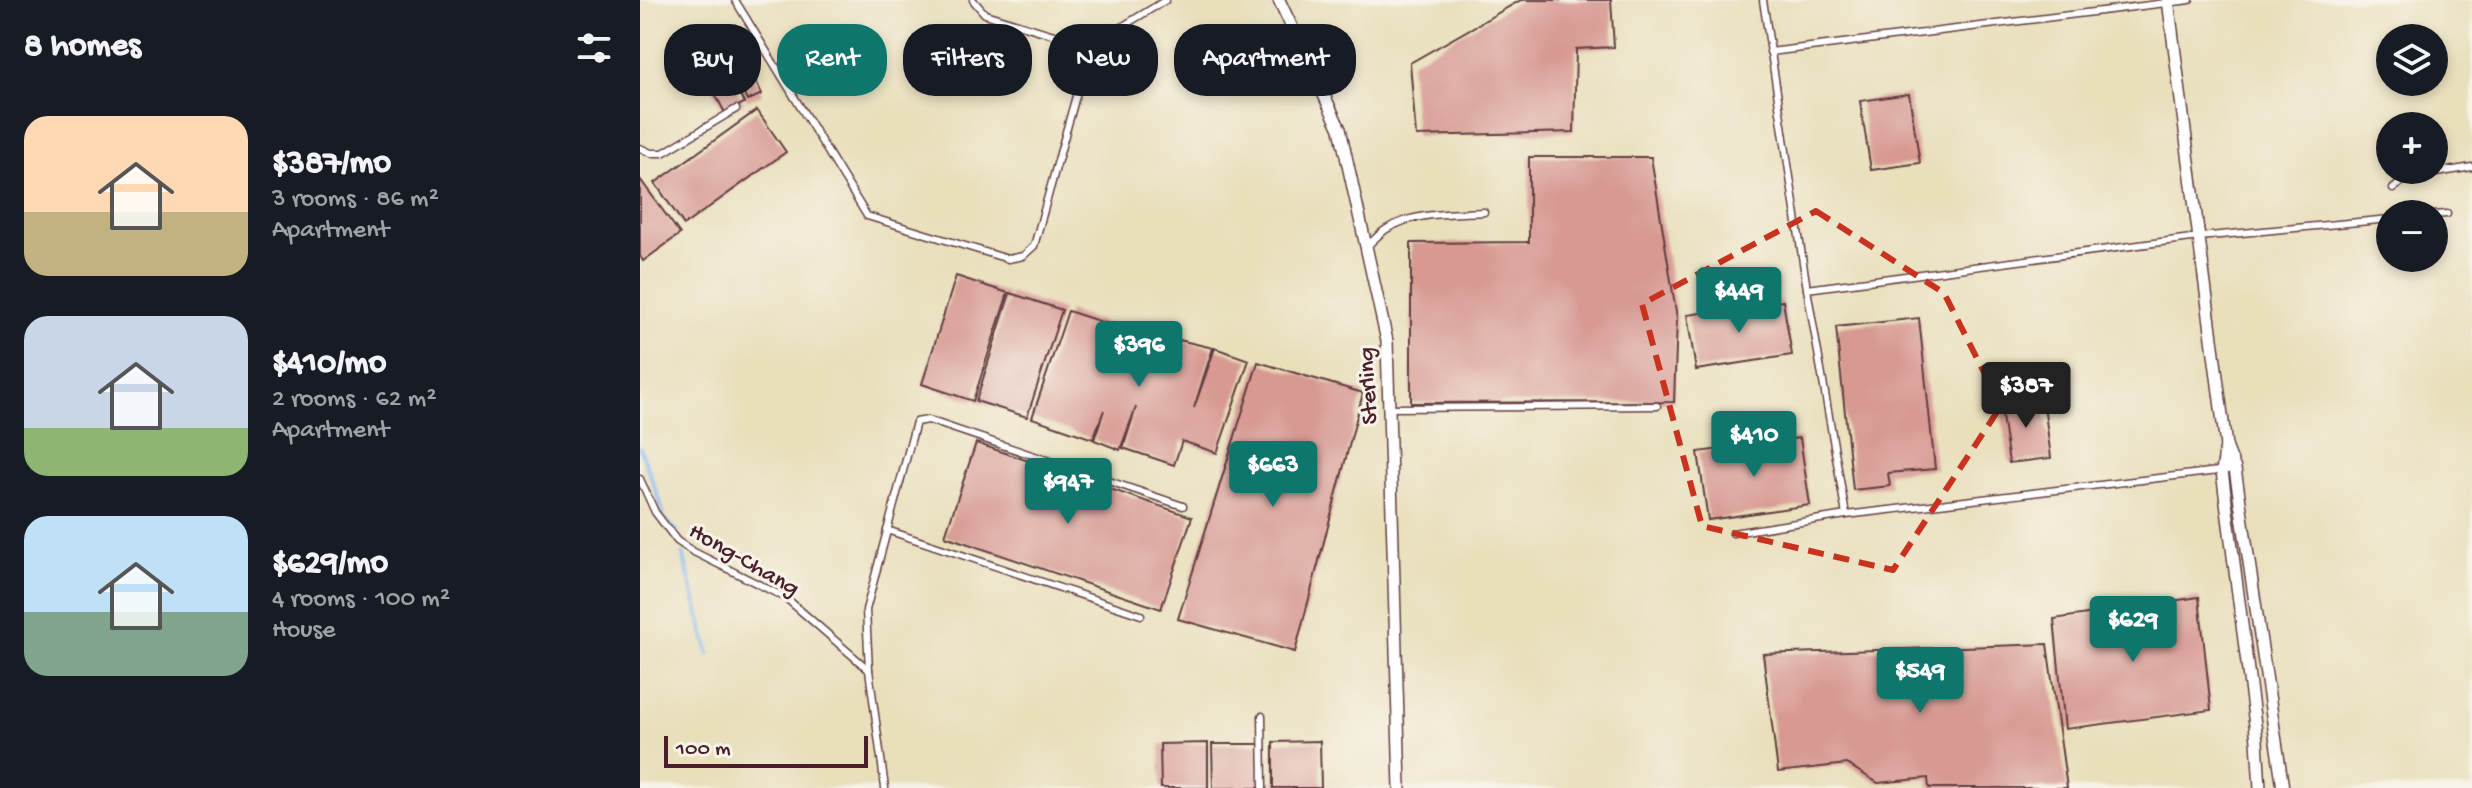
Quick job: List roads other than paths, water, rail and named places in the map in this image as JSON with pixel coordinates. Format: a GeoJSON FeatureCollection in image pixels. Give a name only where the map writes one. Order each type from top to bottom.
{"type":"FeatureCollection","features":[{"type":"Feature","properties":{"kind":"street","name":"Sterling"},"geometry":{"type":"LineString","coordinates":[[1279,0],[1340,129],[1387,341],[1400,788]]}},
{"type":"Feature","properties":{"kind":"street"},"geometry":{"type":"LineString","coordinates":[[2168,1],[2226,446],[2260,788]]}},
{"type":"Feature","properties":{"kind":"street"},"geometry":{"type":"LineString","coordinates":[[2228,470],[2256,610],[2283,788]]}},
{"type":"Feature","properties":{"kind":"street"},"geometry":{"type":"LineString","coordinates":[[2241,613],[2256,610]]}},
{"type":"Feature","properties":{"kind":"street"},"geometry":{"type":"LineString","coordinates":[[2257,740],[2275,737]]}},
{"type":"Feature","properties":{"kind":"lane"},"geometry":{"type":"LineString","coordinates":[[735,0],[867,216],[1008,259],[1023,256],[1034,246],[1076,96]]}},
{"type":"Feature","properties":{"kind":"lane"},"geometry":{"type":"LineString","coordinates":[[973,0],[985,14],[1048,33]]}},
{"type":"Feature","properties":{"kind":"lane"},"geometry":{"type":"LineString","coordinates":[[1126,24],[1166,0]]}},
{"type":"Feature","properties":{"kind":"lane"},"geometry":{"type":"LineString","coordinates":[[1763,0],[1807,289],[1846,515]]}},
{"type":"Feature","properties":{"kind":"lane"},"geometry":{"type":"LineString","coordinates":[[1770,52],[2190,0]]}},
{"type":"Feature","properties":{"kind":"lane"},"geometry":{"type":"LineString","coordinates":[[640,148],[651,153],[663,153],[736,109]]}},
{"type":"Feature","properties":{"kind":"lane"},"geometry":{"type":"LineString","coordinates":[[2393,189],[2406,178],[2472,167]]}},
{"type":"Feature","properties":{"kind":"lane"},"geometry":{"type":"LineString","coordinates":[[1366,247],[1385,230],[1413,219],[1484,212]]}},
{"type":"Feature","properties":{"kind":"lane"},"geometry":{"type":"LineString","coordinates":[[1807,289],[2199,237],[2376,220]]}},
{"type":"Feature","properties":{"kind":"lane"},"geometry":{"type":"LineString","coordinates":[[1389,408],[1657,406]]}},
{"type":"Feature","properties":{"kind":"lane"},"geometry":{"type":"LineString","coordinates":[[885,788],[869,670],[866,610],[916,422],[922,420],[1183,506]]}},
{"type":"Feature","properties":{"kind":"lane"},"geometry":{"type":"LineString","coordinates":[[1733,533],[1846,515],[2228,470]]}},
{"type":"Feature","properties":{"kind":"lane","name":"Hong-Chang"},"geometry":{"type":"LineString","coordinates":[[640,479],[655,512],[677,541],[786,598],[869,670]]}},
{"type":"Feature","properties":{"kind":"lane"},"geometry":{"type":"LineString","coordinates":[[887,530],[1141,615]]}},
{"type":"Feature","properties":{"kind":"lane"},"geometry":{"type":"LineString","coordinates":[[1262,716],[1263,788]]}},
{"type":"Feature","properties":{"kind":"waterway"},"geometry":{"type":"LineString","coordinates":[[640,448],[661,504],[663,518],[677,531]]}},
{"type":"Feature","properties":{"kind":"waterway"},"geometry":{"type":"LineString","coordinates":[[683,554],[709,654]]}}]}
